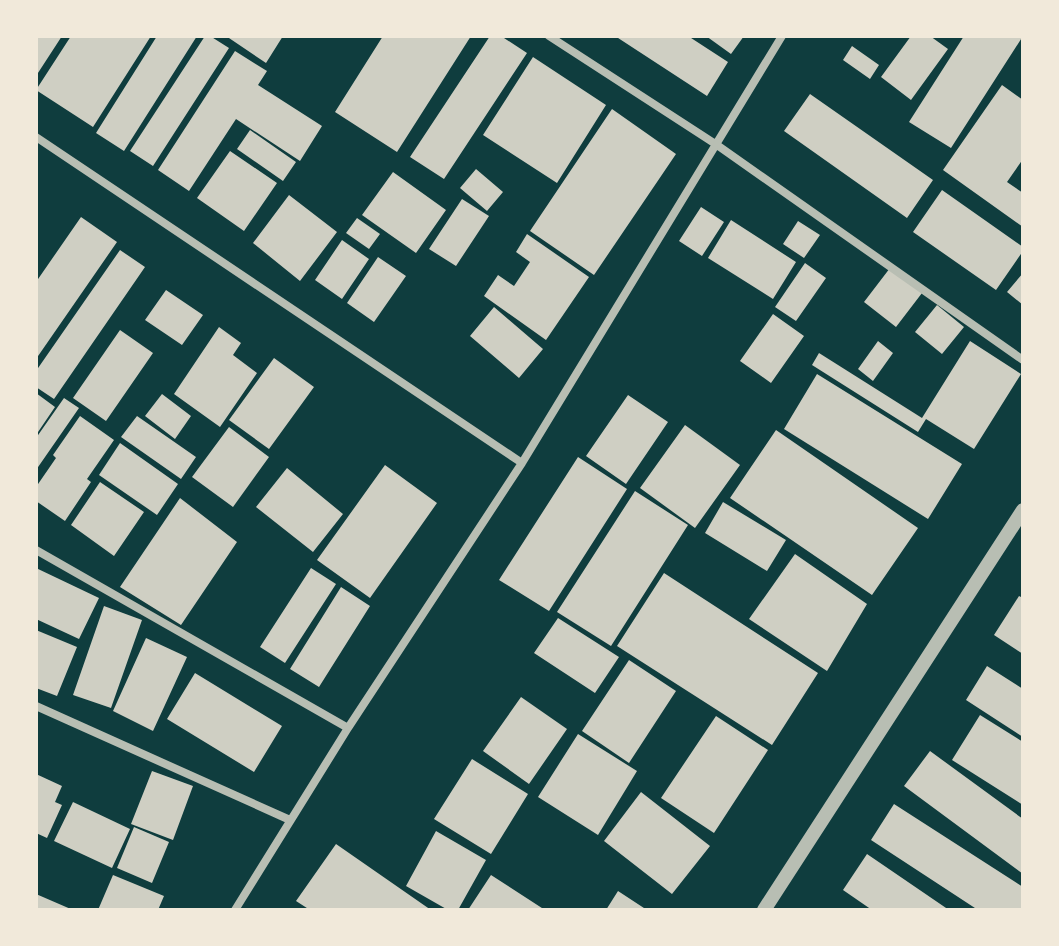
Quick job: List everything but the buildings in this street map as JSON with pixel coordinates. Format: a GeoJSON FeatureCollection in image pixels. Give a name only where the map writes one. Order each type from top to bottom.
{"type":"FeatureCollection","features":[{"type":"Feature","properties":{"kind":"street"},"geometry":{"type":"LineString","coordinates":[[549,36],[717,145],[1023,360]]}},
{"type":"Feature","properties":{"kind":"street"},"geometry":{"type":"LineString","coordinates":[[235,910],[348,728],[522,463],[782,36]]}},
{"type":"Feature","properties":{"kind":"street"},"geometry":{"type":"LineString","coordinates":[[36,137],[522,463]]}},
{"type":"Feature","properties":{"kind":"street"},"geometry":{"type":"LineString","coordinates":[[764,910],[1023,510]]}},
{"type":"Feature","properties":{"kind":"street"},"geometry":{"type":"LineString","coordinates":[[36,550],[348,728]]}},
{"type":"Feature","properties":{"kind":"street"},"geometry":{"type":"LineString","coordinates":[[36,706],[290,820]]}}]}
